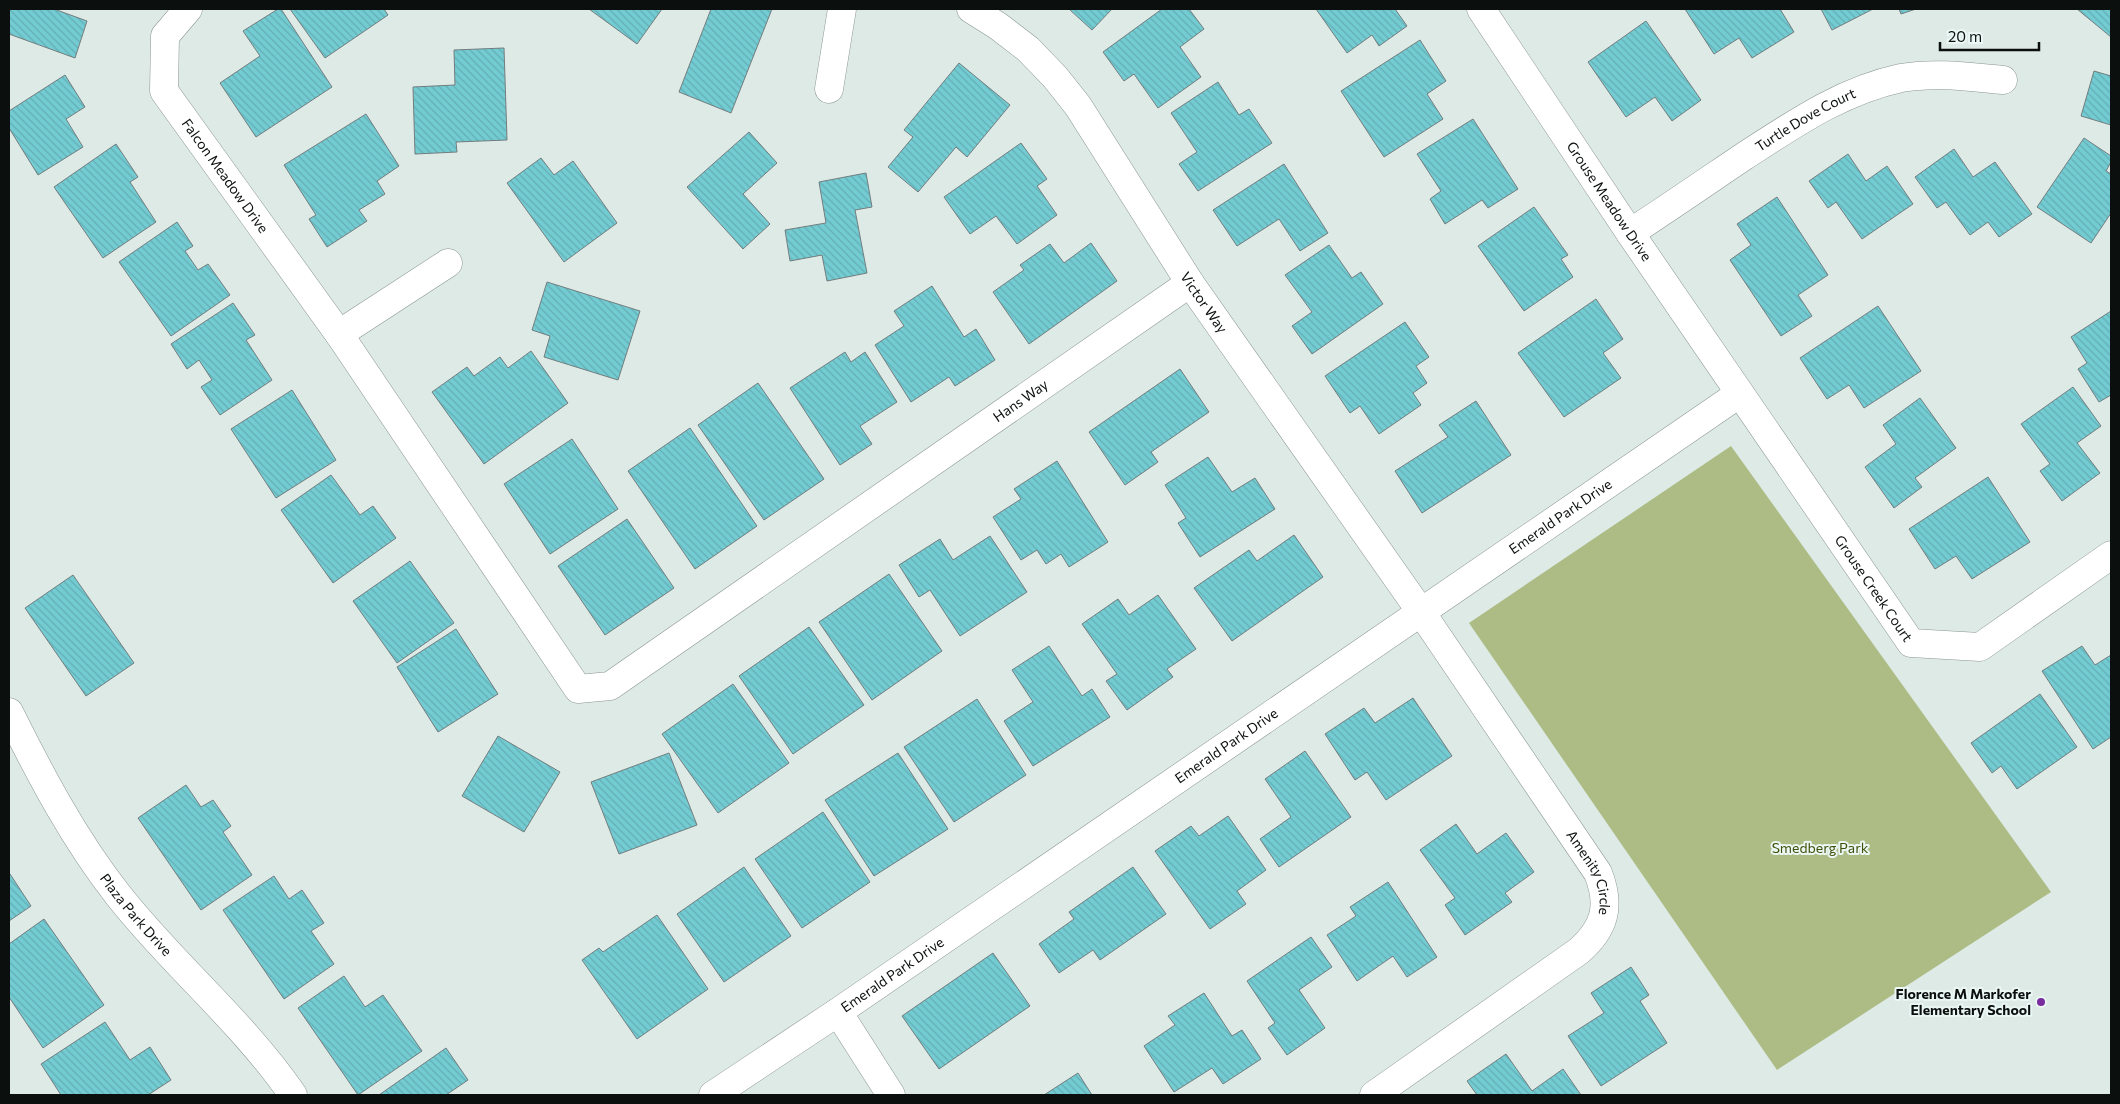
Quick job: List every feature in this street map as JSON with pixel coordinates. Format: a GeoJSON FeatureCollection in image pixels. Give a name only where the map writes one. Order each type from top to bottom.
{"type":"FeatureCollection","features":[{"type":"Feature","properties":{"kind":"street","name":"Falcon Meadow Drive"},"geometry":{"type":"LineString","coordinates":[[188,9],[165,36],[164,91],[338,334],[437,482]]}},
{"type":"Feature","properties":{"kind":"street"},"geometry":{"type":"LineString","coordinates":[[829,89],[842,9]]}},
{"type":"Feature","properties":{"kind":"street","name":"Victor Way"},"geometry":{"type":"LineString","coordinates":[[971,9],[998,26],[1028,49],[1055,77],[1078,106],[1190,283],[1421,612]]}},
{"type":"Feature","properties":{"kind":"street","name":"Grouse Meadow Drive"},"geometry":{"type":"LineString","coordinates":[[1481,9],[1739,394]]}},
{"type":"Feature","properties":{"kind":"street","name":"Turtle Dove Court"},"geometry":{"type":"LineString","coordinates":[[1630,233],[1803,118],[1833,101],[1867,87],[1903,78],[1939,74],[2003,80]]}},
{"type":"Feature","properties":{"kind":"street"},"geometry":{"type":"LineString","coordinates":[[338,334],[448,263]]}},
{"type":"Feature","properties":{"kind":"street","name":"Hans Way"},"geometry":{"type":"LineString","coordinates":[[437,482],[578,689],[610,686],[1190,283]]}},
{"type":"Feature","properties":{"kind":"street","name":"Grouse Creek Court"},"geometry":{"type":"LineString","coordinates":[[1739,394],[1911,643],[1980,647],[2111,555]]}},
{"type":"Feature","properties":{"kind":"street","name":"Emerald Park Drive"},"geometry":{"type":"LineString","coordinates":[[713,1095],[838,1012],[1739,394]]}},
{"type":"Feature","properties":{"kind":"street","name":"Amenity Circle"},"geometry":{"type":"LineString","coordinates":[[1374,1095],[1579,952],[1592,940],[1601,924],[1606,904],[1604,888],[1598,873],[1421,612]]}},
{"type":"Feature","properties":{"kind":"street","name":"Plaza Park Drive"},"geometry":{"type":"LineString","coordinates":[[9,712],[66,819],[117,895],[177,964],[233,1020],[279,1074],[293,1095]]}},
{"type":"Feature","properties":{"kind":"street"},"geometry":{"type":"LineString","coordinates":[[838,1012],[892,1095]]}},
{"type":"Feature","properties":{"kind":"green space","name":"Smedberg Park"},"geometry":{"type":"Polygon","coordinates":[[[1731,446],[2051,892],[1777,1070],[1469,623],[1731,446]]]}},
{"type":"Feature","properties":{"kind":"building"},"geometry":{"type":"Polygon","coordinates":[[[9,9],[54,9],[87,21],[75,58],[9,34],[9,9]]]}},
{"type":"Feature","properties":{"kind":"building"},"geometry":{"type":"Polygon","coordinates":[[[278,9],[281,9],[332,87],[256,137],[220,83],[260,56],[243,31],[278,9]]]}},
{"type":"Feature","properties":{"kind":"building"},"geometry":{"type":"Polygon","coordinates":[[[290,9],[384,9],[388,15],[325,58],[290,9]]]}},
{"type":"Feature","properties":{"kind":"building"},"geometry":{"type":"Polygon","coordinates":[[[589,9],[662,9],[637,44],[589,9]]]}},
{"type":"Feature","properties":{"kind":"building"},"geometry":{"type":"Polygon","coordinates":[[[711,9],[772,9],[731,113],[679,92],[711,9]]]}},
{"type":"Feature","properties":{"kind":"building"},"geometry":{"type":"Polygon","coordinates":[[[1069,9],[1112,9],[1092,30],[1069,9]]]}},
{"type":"Feature","properties":{"kind":"building"},"geometry":{"type":"Polygon","coordinates":[[[1162,9],[1189,9],[1204,29],[1180,47],[1201,77],[1158,108],[1134,74],[1124,81],[1103,52],[1162,9]]]}},
{"type":"Feature","properties":{"kind":"building"},"geometry":{"type":"Polygon","coordinates":[[[1316,9],[1395,9],[1407,26],[1379,46],[1372,35],[1347,53],[1316,9]]]}},
{"type":"Feature","properties":{"kind":"building"},"geometry":{"type":"Polygon","coordinates":[[[1685,9],[1780,9],[1794,32],[1752,58],[1739,38],[1714,54],[1685,9]]]}},
{"type":"Feature","properties":{"kind":"building"},"geometry":{"type":"Polygon","coordinates":[[[1821,9],[1873,9],[1832,30],[1821,9]]]}},
{"type":"Feature","properties":{"kind":"building"},"geometry":{"type":"Polygon","coordinates":[[[1899,9],[1916,9],[1901,14],[1899,9]]]}},
{"type":"Feature","properties":{"kind":"building"},"geometry":{"type":"Polygon","coordinates":[[[2077,9],[2111,9],[2111,37],[2077,9]]]}},
{"type":"Feature","properties":{"kind":"building"},"geometry":{"type":"Polygon","coordinates":[[[1646,21],[1701,100],[1672,121],[1655,97],[1626,117],[1588,62],[1646,21]]]}},
{"type":"Feature","properties":{"kind":"building"},"geometry":{"type":"Polygon","coordinates":[[[1420,40],[1446,81],[1427,94],[1443,119],[1384,157],[1341,91],[1420,40]]]}},
{"type":"Feature","properties":{"kind":"building"},"geometry":{"type":"Polygon","coordinates":[[[504,48],[507,140],[456,142],[457,152],[415,154],[413,87],[455,85],[454,50],[504,48]]]}},
{"type":"Feature","properties":{"kind":"building"},"geometry":{"type":"Polygon","coordinates":[[[959,63],[1010,105],[967,157],[956,147],[918,192],[888,167],[913,137],[904,130],[959,63]]]}},
{"type":"Feature","properties":{"kind":"building"},"geometry":{"type":"Polygon","coordinates":[[[2094,71],[2111,76],[2111,125],[2081,116],[2094,71]]]}},
{"type":"Feature","properties":{"kind":"building"},"geometry":{"type":"Polygon","coordinates":[[[65,75],[85,107],[66,119],[83,147],[38,175],[9,128],[9,111],[65,75]]]}},
{"type":"Feature","properties":{"kind":"building"},"geometry":{"type":"Polygon","coordinates":[[[1218,82],[1239,115],[1249,109],[1272,143],[1198,191],[1179,164],[1197,152],[1171,113],[1218,82]]]}},
{"type":"Feature","properties":{"kind":"building"},"geometry":{"type":"Polygon","coordinates":[[[366,114],[399,166],[377,181],[385,194],[359,210],[367,221],[327,247],[309,219],[316,215],[284,165],[366,114]]]}},
{"type":"Feature","properties":{"kind":"building"},"geometry":{"type":"Polygon","coordinates":[[[1473,119],[1518,189],[1488,208],[1482,200],[1445,224],[1430,199],[1441,191],[1417,154],[1473,119]]]}},
{"type":"Feature","properties":{"kind":"building"},"geometry":{"type":"Polygon","coordinates":[[[749,132],[777,163],[743,194],[770,224],[743,249],[687,187],[749,132]]]}},
{"type":"Feature","properties":{"kind":"building"},"geometry":{"type":"Polygon","coordinates":[[[2084,138],[2111,156],[2111,162],[2106,171],[2111,174],[2111,213],[2091,243],[2037,207],[2084,138]]]}},
{"type":"Feature","properties":{"kind":"building"},"geometry":{"type":"Polygon","coordinates":[[[1021,143],[1047,179],[1037,186],[1057,215],[1017,244],[996,216],[970,234],[944,197],[1021,143]]]}},
{"type":"Feature","properties":{"kind":"building"},"geometry":{"type":"Polygon","coordinates":[[[116,144],[138,177],[130,182],[156,222],[103,258],[54,187],[116,144]]]}},
{"type":"Feature","properties":{"kind":"building"},"geometry":{"type":"Polygon","coordinates":[[[1954,149],[1973,177],[1995,162],[2032,214],[1999,237],[1988,222],[1970,235],[1946,202],[1937,208],[1915,177],[1954,149]]]}},
{"type":"Feature","properties":{"kind":"building"},"geometry":{"type":"Polygon","coordinates":[[[1848,154],[1866,181],[1887,166],[1913,204],[1862,239],[1836,202],[1828,208],[1809,181],[1848,154]]]}},
{"type":"Feature","properties":{"kind":"building"},"geometry":{"type":"Polygon","coordinates":[[[541,158],[554,175],[573,161],[617,223],[564,262],[507,183],[541,158]]]}},
{"type":"Feature","properties":{"kind":"building"},"geometry":{"type":"Polygon","coordinates":[[[1284,164],[1328,233],[1300,251],[1279,219],[1237,246],[1213,210],[1284,164]]]}},
{"type":"Feature","properties":{"kind":"building"},"geometry":{"type":"Polygon","coordinates":[[[866,173],[872,207],[855,210],[867,273],[827,281],[822,255],[790,261],[785,230],[826,223],[819,182],[866,173]]]}},
{"type":"Feature","properties":{"kind":"building"},"geometry":{"type":"Polygon","coordinates":[[[1777,197],[1828,275],[1798,295],[1812,316],[1781,336],[1730,260],[1751,245],[1737,224],[1777,197]]]}},
{"type":"Feature","properties":{"kind":"building"},"geometry":{"type":"Polygon","coordinates":[[[1534,207],[1568,255],[1561,259],[1573,277],[1524,311],[1478,246],[1534,207]]]}},
{"type":"Feature","properties":{"kind":"building"},"geometry":{"type":"Polygon","coordinates":[[[177,222],[193,246],[185,251],[198,270],[208,264],[230,295],[171,336],[119,262],[177,222]]]}},
{"type":"Feature","properties":{"kind":"building"},"geometry":{"type":"Polygon","coordinates":[[[1091,243],[1117,281],[1029,344],[993,292],[1024,270],[1020,265],[1050,244],[1064,263],[1091,243]]]}},
{"type":"Feature","properties":{"kind":"building"},"geometry":{"type":"Polygon","coordinates":[[[1329,245],[1352,278],[1361,272],[1383,304],[1312,354],[1292,326],[1312,312],[1285,275],[1329,245]]]}},
{"type":"Feature","properties":{"kind":"building"},"geometry":{"type":"Polygon","coordinates":[[[547,282],[640,311],[618,380],[544,357],[550,336],[532,330],[547,282]]]}},
{"type":"Feature","properties":{"kind":"building"},"geometry":{"type":"Polygon","coordinates":[[[932,286],[964,337],[976,329],[995,360],[955,386],[949,377],[911,402],[875,345],[904,326],[894,311],[932,286]]]}},
{"type":"Feature","properties":{"kind":"building"},"geometry":{"type":"Polygon","coordinates":[[[1596,299],[1623,339],[1603,353],[1621,378],[1564,417],[1518,353],[1596,299]]]}},
{"type":"Feature","properties":{"kind":"building"},"geometry":{"type":"Polygon","coordinates":[[[233,303],[255,335],[246,340],[272,380],[220,415],[201,387],[212,380],[199,360],[187,369],[171,344],[233,303]]]}},
{"type":"Feature","properties":{"kind":"building"},"geometry":{"type":"Polygon","coordinates":[[[1878,306],[1921,371],[1864,408],[1849,385],[1827,399],[1800,358],[1878,306]]]}},
{"type":"Feature","properties":{"kind":"building"},"geometry":{"type":"Polygon","coordinates":[[[2111,311],[2111,395],[2099,402],[2078,369],[2087,363],[2071,337],[2111,311]]]}},
{"type":"Feature","properties":{"kind":"building"},"geometry":{"type":"Polygon","coordinates":[[[1405,322],[1429,357],[1416,366],[1427,383],[1413,393],[1421,405],[1379,434],[1360,406],[1350,413],[1325,376],[1405,322]]]}},
{"type":"Feature","properties":{"kind":"building"},"geometry":{"type":"Polygon","coordinates":[[[531,351],[568,403],[484,464],[432,392],[467,367],[474,376],[500,357],[508,368],[531,351]]]}},
{"type":"Feature","properties":{"kind":"building"},"geometry":{"type":"Polygon","coordinates":[[[845,352],[851,362],[865,352],[897,402],[860,426],[872,444],[840,465],[790,388],[845,352]]]}},
{"type":"Feature","properties":{"kind":"building"},"geometry":{"type":"Polygon","coordinates":[[[1180,369],[1209,412],[1151,452],[1158,462],[1125,485],[1089,432],[1180,369]]]}},
{"type":"Feature","properties":{"kind":"building"},"geometry":{"type":"Polygon","coordinates":[[[758,383],[824,479],[764,520],[698,425],[758,383]]]}},
{"type":"Feature","properties":{"kind":"building"},"geometry":{"type":"Polygon","coordinates":[[[2073,387],[2101,426],[2077,443],[2100,473],[2062,501],[2040,471],[2050,464],[2021,424],[2073,387]]]}},
{"type":"Feature","properties":{"kind":"building"},"geometry":{"type":"Polygon","coordinates":[[[292,390],[336,460],[276,498],[231,429],[292,390]]]}},
{"type":"Feature","properties":{"kind":"building"},"geometry":{"type":"Polygon","coordinates":[[[1920,398],[1956,448],[1915,478],[1922,487],[1894,508],[1865,467],[1896,444],[1883,425],[1920,398]]]}},
{"type":"Feature","properties":{"kind":"building"},"geometry":{"type":"Polygon","coordinates":[[[1476,401],[1511,455],[1422,513],[1395,471],[1448,437],[1439,425],[1476,401]]]}},
{"type":"Feature","properties":{"kind":"building"},"geometry":{"type":"Polygon","coordinates":[[[690,428],[757,526],[695,569],[628,471],[690,428]]]}},
{"type":"Feature","properties":{"kind":"building"},"geometry":{"type":"Polygon","coordinates":[[[572,439],[618,509],[550,554],[504,484],[572,439]]]}},
{"type":"Feature","properties":{"kind":"building"},"geometry":{"type":"Polygon","coordinates":[[[1208,457],[1232,492],[1255,478],[1275,509],[1200,557],[1178,523],[1186,518],[1165,485],[1208,457]]]}},
{"type":"Feature","properties":{"kind":"building"},"geometry":{"type":"Polygon","coordinates":[[[1057,461],[1108,542],[1069,567],[1061,554],[1046,564],[1037,550],[1021,560],[993,517],[1021,499],[1014,489],[1057,461]]]}},
{"type":"Feature","properties":{"kind":"building"},"geometry":{"type":"Polygon","coordinates":[[[331,475],[360,515],[373,506],[396,538],[333,583],[281,510],[331,475]]]}},
{"type":"Feature","properties":{"kind":"building"},"geometry":{"type":"Polygon","coordinates":[[[1988,477],[2030,542],[1972,579],[1956,556],[1935,569],[1909,529],[1988,477]]]}},
{"type":"Feature","properties":{"kind":"building"},"geometry":{"type":"Polygon","coordinates":[[[627,519],[674,588],[605,635],[558,566],[627,519]]]}},
{"type":"Feature","properties":{"kind":"building"},"geometry":{"type":"Polygon","coordinates":[[[1294,535],[1323,577],[1232,641],[1194,588],[1249,550],[1257,561],[1294,535]]]}},
{"type":"Feature","properties":{"kind":"building"},"geometry":{"type":"Polygon","coordinates":[[[990,536],[1027,592],[960,636],[930,590],[919,597],[899,565],[940,539],[953,560],[990,536]]]}},
{"type":"Feature","properties":{"kind":"building"},"geometry":{"type":"Polygon","coordinates":[[[410,561],[454,623],[397,663],[353,601],[410,561]]]}},
{"type":"Feature","properties":{"kind":"building"},"geometry":{"type":"Polygon","coordinates":[[[889,574],[942,651],[872,700],[819,622],[889,574]]]}},
{"type":"Feature","properties":{"kind":"building"},"geometry":{"type":"Polygon","coordinates":[[[73,575],[134,663],[86,696],[25,608],[73,575]]]}},
{"type":"Feature","properties":{"kind":"building"},"geometry":{"type":"Polygon","coordinates":[[[1158,595],[1196,649],[1167,669],[1173,677],[1127,710],[1106,681],[1117,674],[1082,624],[1118,599],[1129,615],[1158,595]]]}},
{"type":"Feature","properties":{"kind":"building"},"geometry":{"type":"Polygon","coordinates":[[[809,627],[864,705],[793,754],[739,676],[809,627]]]}},
{"type":"Feature","properties":{"kind":"building"},"geometry":{"type":"Polygon","coordinates":[[[456,629],[498,694],[438,732],[397,667],[456,629]]]}},
{"type":"Feature","properties":{"kind":"building"},"geometry":{"type":"Polygon","coordinates":[[[1049,646],[1082,696],[1092,689],[1110,717],[1033,766],[1004,721],[1033,702],[1012,670],[1049,646]]]}},
{"type":"Feature","properties":{"kind":"building"},"geometry":{"type":"Polygon","coordinates":[[[2082,646],[2095,665],[2111,655],[2111,737],[2093,749],[2042,671],[2082,646]]]}},
{"type":"Feature","properties":{"kind":"building"},"geometry":{"type":"Polygon","coordinates":[[[733,684],[789,763],[718,813],[662,734],[733,684]]]}},
{"type":"Feature","properties":{"kind":"building"},"geometry":{"type":"Polygon","coordinates":[[[2040,694],[2077,747],[2017,789],[2001,766],[1992,773],[1971,743],[2040,694]]]}},
{"type":"Feature","properties":{"kind":"building"},"geometry":{"type":"Polygon","coordinates":[[[1413,698],[1452,756],[1386,800],[1367,772],[1355,780],[1325,734],[1364,708],[1375,723],[1413,698]]]}},
{"type":"Feature","properties":{"kind":"building"},"geometry":{"type":"Polygon","coordinates":[[[977,699],[1026,775],[954,822],[904,747],[977,699]]]}},
{"type":"Feature","properties":{"kind":"building"},"geometry":{"type":"Polygon","coordinates":[[[498,736],[560,772],[524,832],[462,796],[498,736]]]}},
{"type":"Feature","properties":{"kind":"building"},"geometry":{"type":"Polygon","coordinates":[[[1305,751],[1351,817],[1279,867],[1260,839],[1291,817],[1265,779],[1305,751]]]}},
{"type":"Feature","properties":{"kind":"building"},"geometry":{"type":"Polygon","coordinates":[[[669,753],[697,825],[619,854],[591,782],[669,753]]]}},
{"type":"Feature","properties":{"kind":"building"},"geometry":{"type":"Polygon","coordinates":[[[898,753],[948,829],[874,876],[825,800],[898,753]]]}},
{"type":"Feature","properties":{"kind":"building"},"geometry":{"type":"Polygon","coordinates":[[[186,785],[201,807],[213,800],[231,826],[223,832],[252,875],[201,910],[138,818],[186,785]]]}},
{"type":"Feature","properties":{"kind":"building"},"geometry":{"type":"Polygon","coordinates":[[[823,812],[870,882],[802,928],[755,859],[823,812]]]}},
{"type":"Feature","properties":{"kind":"building"},"geometry":{"type":"Polygon","coordinates":[[[1228,816],[1266,870],[1237,891],[1246,904],[1210,929],[1155,851],[1191,826],[1199,836],[1228,816]]]}},
{"type":"Feature","properties":{"kind":"building"},"geometry":{"type":"Polygon","coordinates":[[[1456,824],[1477,854],[1506,833],[1534,872],[1505,893],[1512,902],[1465,935],[1445,905],[1455,898],[1420,850],[1456,824]]]}},
{"type":"Feature","properties":{"kind":"building"},"geometry":{"type":"Polygon","coordinates":[[[744,867],[791,936],[724,982],[677,914],[744,867]]]}},
{"type":"Feature","properties":{"kind":"building"},"geometry":{"type":"Polygon","coordinates":[[[1133,867],[1166,914],[1100,960],[1093,950],[1059,973],[1039,944],[1074,919],[1069,912],[1133,867]]]}},
{"type":"Feature","properties":{"kind":"building"},"geometry":{"type":"Polygon","coordinates":[[[9,875],[31,906],[9,921],[9,875]]]}},
{"type":"Feature","properties":{"kind":"building"},"geometry":{"type":"Polygon","coordinates":[[[274,876],[289,899],[302,890],[324,923],[311,931],[334,964],[284,999],[223,910],[274,876]]]}},
{"type":"Feature","properties":{"kind":"building"},"geometry":{"type":"Polygon","coordinates":[[[1388,882],[1437,957],[1407,977],[1393,956],[1357,981],[1327,935],[1356,916],[1350,907],[1388,882]]]}},
{"type":"Feature","properties":{"kind":"building"},"geometry":{"type":"Polygon","coordinates":[[[657,915],[708,989],[637,1039],[582,960],[599,948],[603,952],[657,915]]]}},
{"type":"Feature","properties":{"kind":"building"},"geometry":{"type":"Polygon","coordinates":[[[44,919],[104,1005],[43,1048],[9,997],[9,944],[44,919]]]}},
{"type":"Feature","properties":{"kind":"building"},"geometry":{"type":"Polygon","coordinates":[[[1311,937],[1332,967],[1299,990],[1325,1028],[1287,1055],[1268,1028],[1275,1023],[1247,981],[1311,937]]]}},
{"type":"Feature","properties":{"kind":"building"},"geometry":{"type":"Polygon","coordinates":[[[993,953],[1030,1006],[939,1069],[902,1016],[993,953]]]}},
{"type":"Feature","properties":{"kind":"building"},"geometry":{"type":"Polygon","coordinates":[[[1631,967],[1649,995],[1640,1001],[1667,1043],[1601,1086],[1568,1036],[1604,1013],[1591,993],[1631,967]]]}},
{"type":"Feature","properties":{"kind":"building"},"geometry":{"type":"Polygon","coordinates":[[[344,976],[365,1007],[383,995],[422,1051],[358,1095],[298,1008],[344,976]]]}},
{"type":"Feature","properties":{"kind":"building"},"geometry":{"type":"Polygon","coordinates":[[[1204,993],[1232,1036],[1242,1030],[1261,1059],[1223,1084],[1212,1068],[1174,1092],[1144,1046],[1175,1025],[1168,1016],[1204,993]]]}},
{"type":"Feature","properties":{"kind":"building"},"geometry":{"type":"Polygon","coordinates":[[[105,1022],[130,1060],[150,1047],[171,1080],[148,1095],[61,1095],[41,1064],[105,1022]]]}},
{"type":"Feature","properties":{"kind":"building"},"geometry":{"type":"Polygon","coordinates":[[[446,1048],[468,1080],[446,1095],[379,1095],[446,1048]]]}},
{"type":"Feature","properties":{"kind":"building"},"geometry":{"type":"Polygon","coordinates":[[[1506,1054],[1532,1091],[1563,1069],[1581,1095],[1477,1095],[1467,1081],[1506,1054]]]}},
{"type":"Feature","properties":{"kind":"building"},"geometry":{"type":"Polygon","coordinates":[[[1078,1073],[1092,1095],[1044,1095],[1078,1073]]]}},
{"type":"Feature","properties":{"kind":"place","name":"Florence M Markofer Elementary School"},"geometry":{"type":"Point","coordinates":[2041,1002]}}]}
